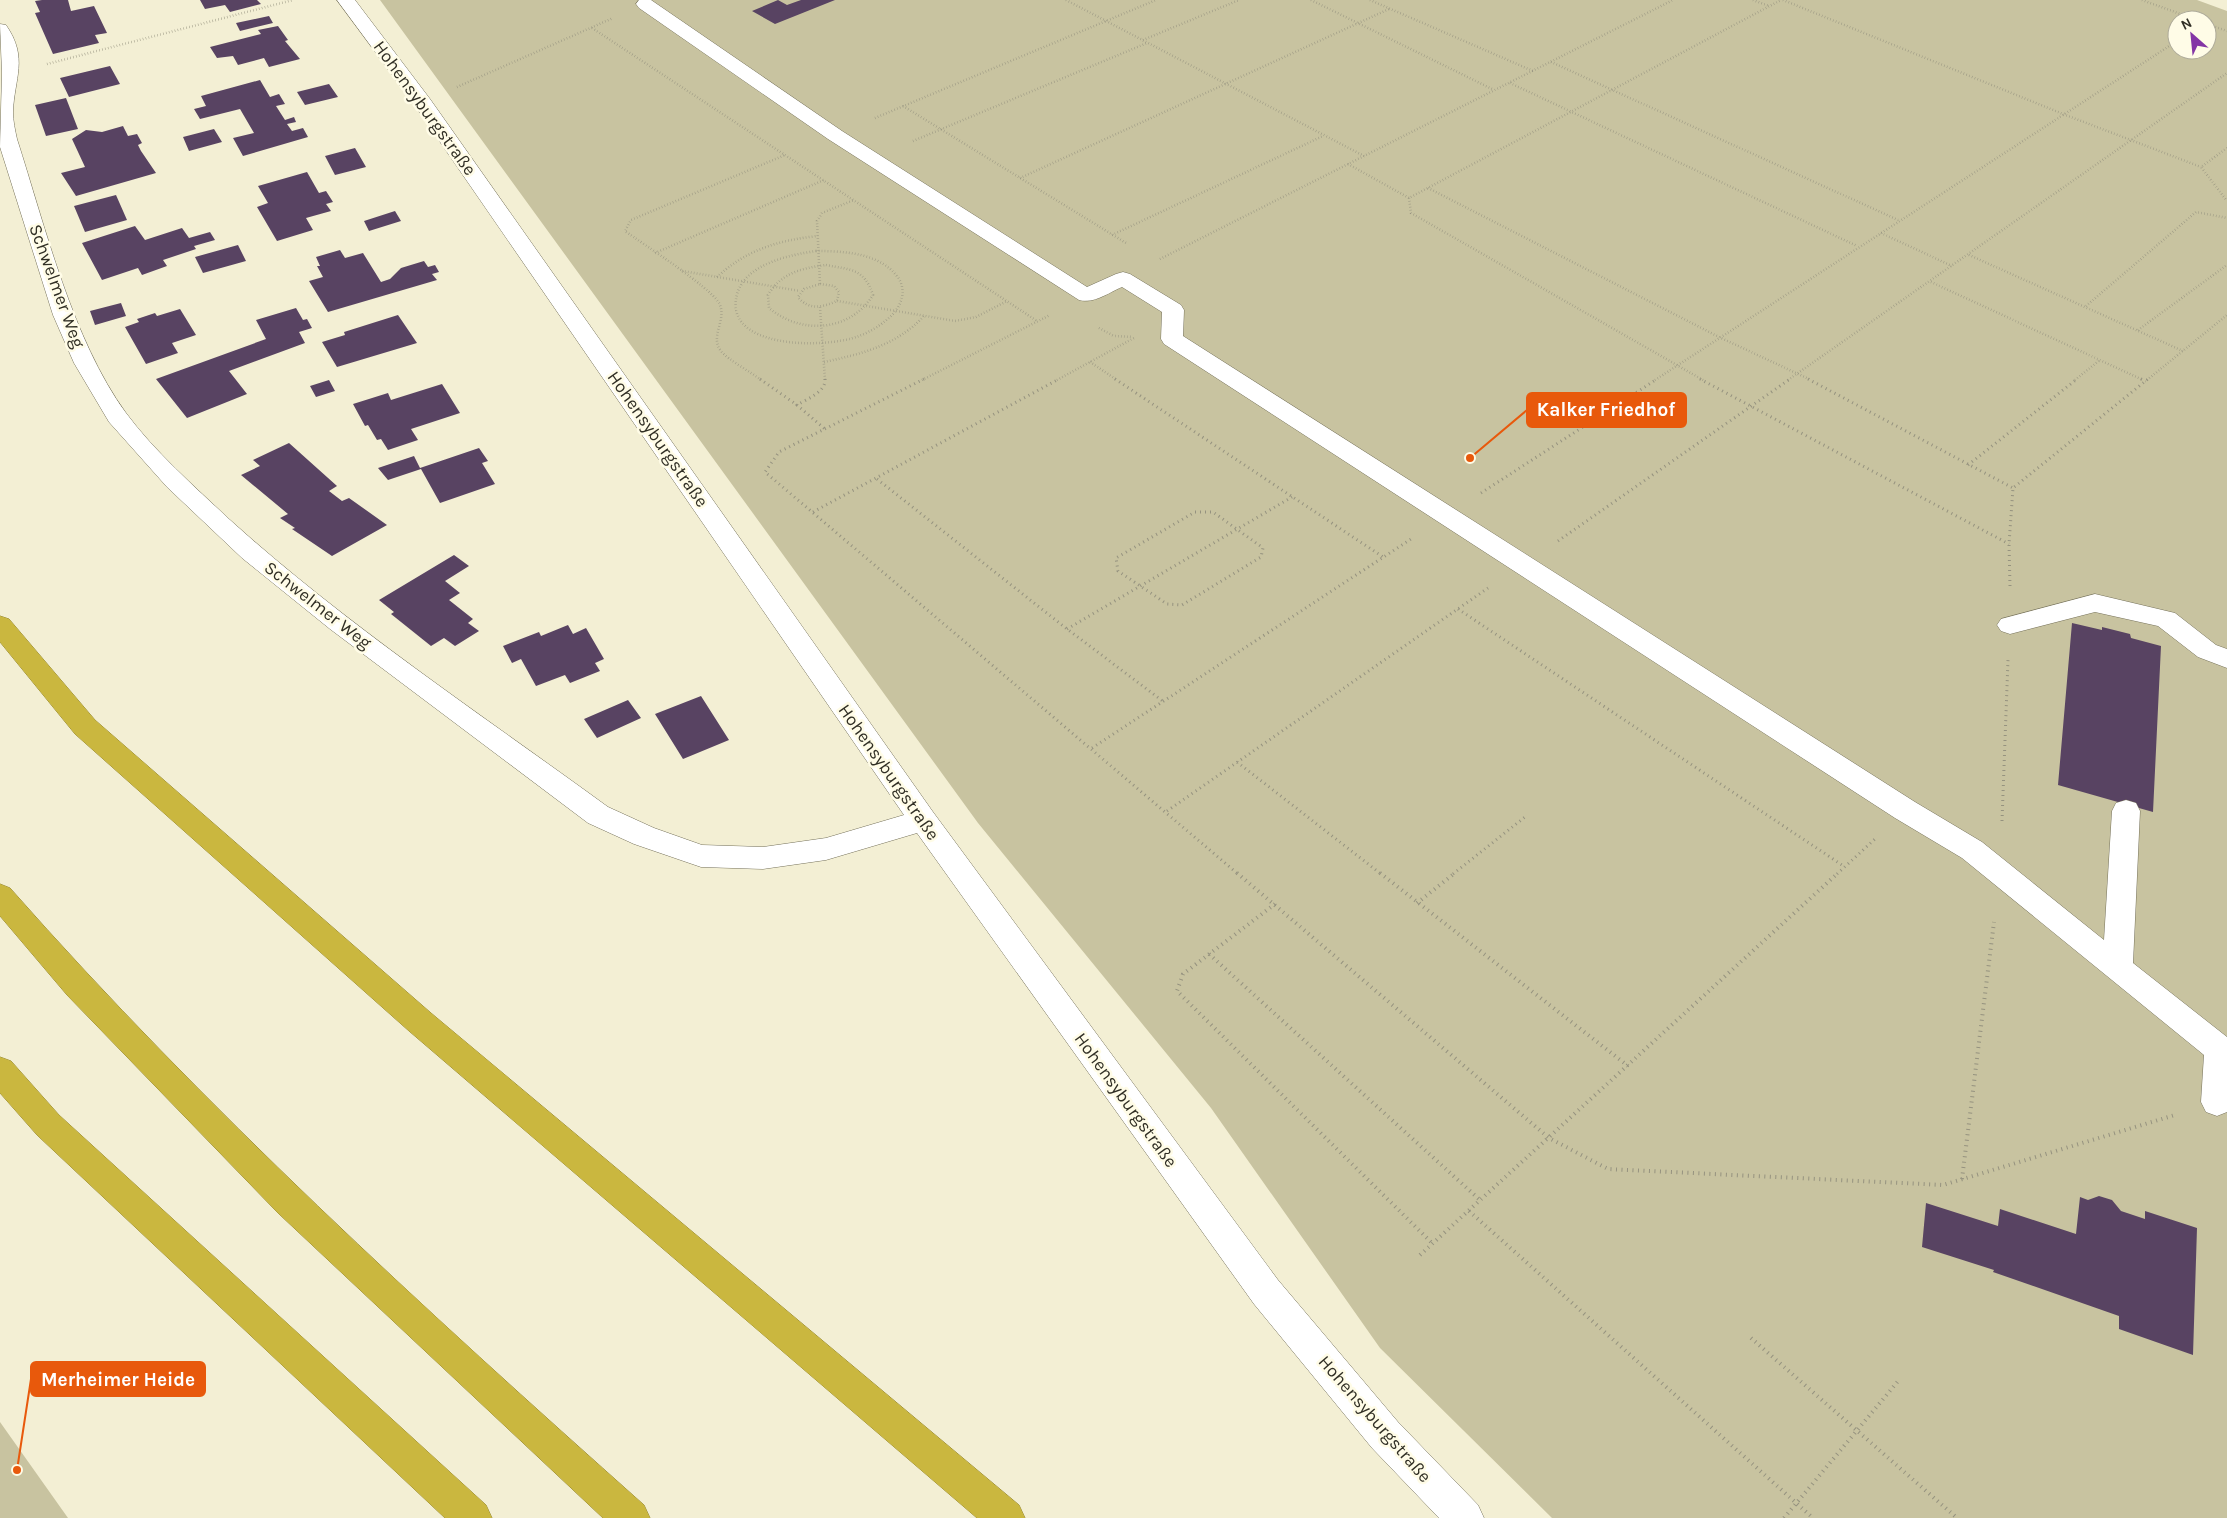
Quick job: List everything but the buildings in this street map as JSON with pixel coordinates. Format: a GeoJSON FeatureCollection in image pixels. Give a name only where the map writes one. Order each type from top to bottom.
{"type":"FeatureCollection","features":[{"type":"Feature","properties":{"kind":"highway"},"geometry":{"type":"LineString","coordinates":[[0,626],[85,727],[420,1022],[1006,1518]]}},
{"type":"Feature","properties":{"kind":"highway"},"geometry":{"type":"LineString","coordinates":[[0,896],[78,986],[290,1202],[553,1448],[631,1518]]}},
{"type":"Feature","properties":{"kind":"highway"},"geometry":{"type":"LineString","coordinates":[[0,1071],[48,1125],[473,1518]]}},
{"type":"Feature","properties":{"kind":"street","name":"Hohensyburgstraße"},"geometry":{"type":"LineString","coordinates":[[346,0],[423,103],[923,820],[1266,1292],[1385,1435],[1465,1518]]}},
{"type":"Feature","properties":{"kind":"street"},"geometry":{"type":"LineString","coordinates":[[649,2],[835,135],[1086,296],[1123,278],[1173,310],[1172,338],[1522,565],[1905,810],[1972,850],[2220,1050],[2217,1102]]}},
{"type":"Feature","properties":{"kind":"street","name":"Schwelmer Weg"},"geometry":{"type":"LineString","coordinates":[[0,29],[9,53],[3,122],[7,139],[64,315],[85,363],[117,417],[175,482],[251,552],[339,623],[598,815],[644,836],[702,856],[763,858],[826,849],[923,820]]}},
{"type":"Feature","properties":{"kind":"street"},"geometry":{"type":"LineString","coordinates":[[2010,625],[2095,603],[2166,619],[2207,651],[2227,659]]}},
{"type":"Feature","properties":{"kind":"street"},"geometry":{"type":"LineString","coordinates":[[2118,967],[2126,811]]}},
{"type":"Feature","properties":{"kind":"path"},"geometry":{"type":"LineString","coordinates":[[6,75],[293,0]]}},
{"type":"Feature","properties":{"kind":"path"},"geometry":{"type":"LineString","coordinates":[[1066,0],[1364,156]]}},
{"type":"Feature","properties":{"kind":"path"},"geometry":{"type":"LineString","coordinates":[[835,135],[1104,20],[1156,0]]}},
{"type":"Feature","properties":{"kind":"path"},"geometry":{"type":"LineString","coordinates":[[1142,40],[1239,0]]}},
{"type":"Feature","properties":{"kind":"path"},"geometry":{"type":"LineString","coordinates":[[1311,0],[1495,90]]}},
{"type":"Feature","properties":{"kind":"path"},"geometry":{"type":"LineString","coordinates":[[1370,0],[1533,71]]}},
{"type":"Feature","properties":{"kind":"path"},"geometry":{"type":"LineString","coordinates":[[1123,278],[1673,0]]}},
{"type":"Feature","properties":{"kind":"path"},"geometry":{"type":"LineString","coordinates":[[1753,0],[1769,6]]}},
{"type":"Feature","properties":{"kind":"path"},"geometry":{"type":"LineString","coordinates":[[1409,198],[1782,0],[2130,141],[2201,167],[2227,201]]}},
{"type":"Feature","properties":{"kind":"path"},"geometry":{"type":"LineString","coordinates":[[2142,0],[2170,10]]}},
{"type":"Feature","properties":{"kind":"path"},"geometry":{"type":"LineString","coordinates":[[423,103],[649,2]]}},
{"type":"Feature","properties":{"kind":"path"},"geometry":{"type":"LineString","coordinates":[[1020,178],[1389,9]]}},
{"type":"Feature","properties":{"kind":"path"},"geometry":{"type":"LineString","coordinates":[[592,28],[1038,321]]}},
{"type":"Feature","properties":{"kind":"path"},"geometry":{"type":"LineString","coordinates":[[871,158],[1147,43]]}},
{"type":"Feature","properties":{"kind":"path"},"geometry":{"type":"LineString","coordinates":[[1092,748],[1898,220],[2167,46]]}},
{"type":"Feature","properties":{"kind":"path"},"geometry":{"type":"LineString","coordinates":[[1550,62],[1898,220]]}},
{"type":"Feature","properties":{"kind":"path"},"geometry":{"type":"LineString","coordinates":[[1166,811],[1752,406],[2227,73]]}},
{"type":"Feature","properties":{"kind":"path"},"geometry":{"type":"LineString","coordinates":[[1510,82],[1858,247]]}},
{"type":"Feature","properties":{"kind":"path"},"geometry":{"type":"LineString","coordinates":[[903,106],[1127,244]]}},
{"type":"Feature","properties":{"kind":"path"},"geometry":{"type":"LineString","coordinates":[[1112,235],[1324,135]]}},
{"type":"Feature","properties":{"kind":"path"},"geometry":{"type":"LineString","coordinates":[[2201,167],[2227,148]]}},
{"type":"Feature","properties":{"kind":"path"},"geometry":{"type":"LineString","coordinates":[[785,154],[631,220],[625,231],[719,302],[722,317],[716,338],[721,350],[797,404],[825,428]]}},
{"type":"Feature","properties":{"kind":"path"},"geometry":{"type":"LineString","coordinates":[[1348,164],[1409,198]]}},
{"type":"Feature","properties":{"kind":"path"},"geometry":{"type":"LineString","coordinates":[[655,253],[824,180]]}},
{"type":"Feature","properties":{"kind":"path"},"geometry":{"type":"LineString","coordinates":[[1428,188],[1719,337],[1798,373],[2014,488]]}},
{"type":"Feature","properties":{"kind":"path"},"geometry":{"type":"LineString","coordinates":[[1409,198],[1411,212],[1675,366],[2009,544]]}},
{"type":"Feature","properties":{"kind":"path"},"geometry":{"type":"LineString","coordinates":[[820,284],[818,221],[822,213],[854,200]]}},
{"type":"Feature","properties":{"kind":"path"},"geometry":{"type":"LineString","coordinates":[[2086,306],[2196,212],[2227,218]]}},
{"type":"Feature","properties":{"kind":"path"},"geometry":{"type":"LineString","coordinates":[[1880,233],[1952,266]]}},
{"type":"Feature","properties":{"kind":"path"},"geometry":{"type":"LineString","coordinates":[[716,277],[732,262],[761,247],[788,239],[818,236]]}},
{"type":"Feature","properties":{"kind":"path"},"geometry":{"type":"LineString","coordinates":[[819,251],[857,254],[875,259],[889,268],[898,278],[903,289],[902,302],[896,311],[883,325],[866,334],[846,341],[824,345],[780,342],[762,336],[748,327],[739,316],[736,304],[739,292],[745,282],[759,270],[776,261],[795,254],[819,251]]}},
{"type":"Feature","properties":{"kind":"path"},"geometry":{"type":"LineString","coordinates":[[1969,255],[2184,351]]}},
{"type":"Feature","properties":{"kind":"path"},"geometry":{"type":"LineString","coordinates":[[831,265],[853,270],[868,280],[873,295],[867,306],[857,315],[840,322],[823,325],[793,323],[774,313],[767,300],[771,287],[785,275],[798,270],[819,266],[831,265]]}},
{"type":"Feature","properties":{"kind":"path"},"geometry":{"type":"LineString","coordinates":[[2138,330],[2227,265]]}},
{"type":"Feature","properties":{"kind":"path"},"geometry":{"type":"LineString","coordinates":[[680,271],[800,292]]}},
{"type":"Feature","properties":{"kind":"path"},"geometry":{"type":"LineString","coordinates":[[1930,282],[2146,381]]}},
{"type":"Feature","properties":{"kind":"path"},"geometry":{"type":"LineString","coordinates":[[837,301],[839,292],[834,286],[820,284],[807,286],[800,292],[798,297],[801,304],[813,308],[837,301],[955,321],[976,317],[1006,301]]}},
{"type":"Feature","properties":{"kind":"path"},"geometry":{"type":"LineString","coordinates":[[1086,296],[779,452],[766,472],[1549,1138],[1608,1169],[1943,1185],[2217,1102]]}},
{"type":"Feature","properties":{"kind":"path"},"geometry":{"type":"LineString","coordinates":[[797,404],[820,391],[825,384],[823,325],[820,307]]}},
{"type":"Feature","properties":{"kind":"path"},"geometry":{"type":"LineString","coordinates":[[813,512],[877,480],[1136,337],[1114,336],[1064,308]]}},
{"type":"Feature","properties":{"kind":"path"},"geometry":{"type":"LineString","coordinates":[[1962,1179],[2000,872],[2010,625],[2009,544],[2014,488],[2227,315]]}},
{"type":"Feature","properties":{"kind":"path"},"geometry":{"type":"LineString","coordinates":[[824,362],[865,353],[881,346],[908,332],[924,316]]}},
{"type":"Feature","properties":{"kind":"path"},"geometry":{"type":"LineString","coordinates":[[1968,465],[2100,360]]}},
{"type":"Feature","properties":{"kind":"path"},"geometry":{"type":"LineString","coordinates":[[1090,362],[1383,557]]}},
{"type":"Feature","properties":{"kind":"path"},"geometry":{"type":"LineString","coordinates":[[877,480],[1067,629],[1164,702]]}},
{"type":"Feature","properties":{"kind":"path"},"geometry":{"type":"LineString","coordinates":[[1067,629],[1292,497]]}},
{"type":"Feature","properties":{"kind":"path"},"geometry":{"type":"LineString","coordinates":[[1195,512],[1213,512],[1237,529],[1263,548],[1261,557],[1182,604],[1167,604],[1118,571],[1116,558],[1195,512]]}},
{"type":"Feature","properties":{"kind":"path"},"geometry":{"type":"LineString","coordinates":[[1458,609],[1845,867]]}},
{"type":"Feature","properties":{"kind":"path"},"geometry":{"type":"LineString","coordinates":[[1237,762],[1628,1066]]}},
{"type":"Feature","properties":{"kind":"path"},"geometry":{"type":"LineString","coordinates":[[1420,1255],[1905,810]]}},
{"type":"Feature","properties":{"kind":"path"},"geometry":{"type":"LineString","coordinates":[[1416,903],[1525,817]]}},
{"type":"Feature","properties":{"kind":"path"},"geometry":{"type":"LineString","coordinates":[[1275,904],[1183,974],[1177,991],[1433,1244]]}},
{"type":"Feature","properties":{"kind":"path"},"geometry":{"type":"LineString","coordinates":[[1209,954],[1480,1200]]}},
{"type":"Feature","properties":{"kind":"path"},"geometry":{"type":"LineString","coordinates":[[1469,1211],[1813,1518]]}},
{"type":"Feature","properties":{"kind":"path"},"geometry":{"type":"LineString","coordinates":[[1751,1338],[1957,1518]]}},
{"type":"Feature","properties":{"kind":"path"},"geometry":{"type":"LineString","coordinates":[[1784,1518],[1899,1380]]}},
{"type":"Feature","properties":{"kind":"shaded area"},"geometry":{"type":"Polygon","coordinates":[[[380,0],[2197,0],[2227,11],[2227,1518],[1552,1518],[1380,1348],[1211,1108],[978,823],[380,0]]]}},
{"type":"Feature","properties":{"kind":"shaded area"},"geometry":{"type":"Polygon","coordinates":[[[0,1422],[68,1518],[0,1518],[0,1422]]]}},
{"type":"Feature","properties":{"kind":"place","name":"Kalker Friedhof"},"geometry":{"type":"Point","coordinates":[1470,458]}},
{"type":"Feature","properties":{"kind":"place","name":"Merheimer Heide"},"geometry":{"type":"Point","coordinates":[17,1470]}}]}
